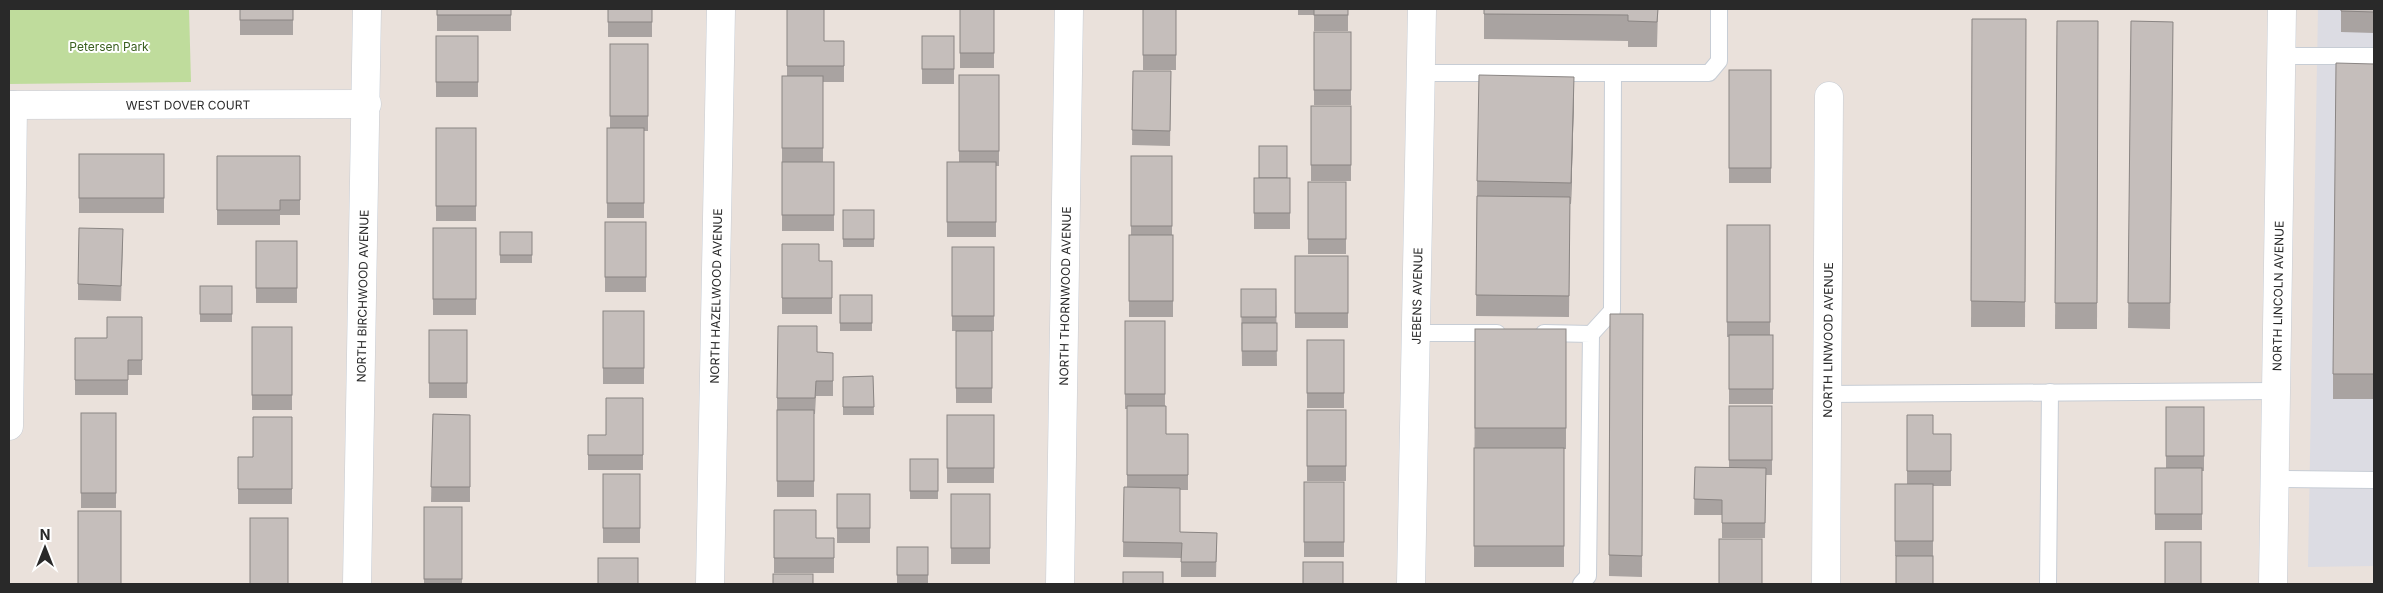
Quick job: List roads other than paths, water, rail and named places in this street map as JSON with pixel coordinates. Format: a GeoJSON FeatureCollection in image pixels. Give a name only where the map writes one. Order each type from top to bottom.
{"type":"FeatureCollection","features":[{"type":"Feature","properties":{"kind":"street","name":"NORTH BIRCHWOOD AVENUE"},"geometry":{"type":"LineString","coordinates":[[357,584],[367,9]]}},
{"type":"Feature","properties":{"kind":"street","name":"NORTH HAZELWOOD AVENUE"},"geometry":{"type":"LineString","coordinates":[[710,584],[721,9]]}},
{"type":"Feature","properties":{"kind":"street","name":"NORTH THORNWOOD AVENUE"},"geometry":{"type":"LineString","coordinates":[[1060,584],[1069,9]]}},
{"type":"Feature","properties":{"kind":"street","name":"JEBENS AVENUE"},"geometry":{"type":"LineString","coordinates":[[1411,584],[1422,9]]}},
{"type":"Feature","properties":{"kind":"street","name":"NORTH LINCOLN AVENUE"},"geometry":{"type":"LineString","coordinates":[[2273,584],[2282,9]]}},
{"type":"Feature","properties":{"kind":"street","name":"NORTH LINWOOD AVENUE"},"geometry":{"type":"LineString","coordinates":[[1826,584],[1829,96]]}},
{"type":"Feature","properties":{"kind":"street","name":"WEST DOVER COURT"},"geometry":{"type":"LineString","coordinates":[[11,105],[366,104]]}},
{"type":"Feature","properties":{"kind":"street"},"geometry":{"type":"LineString","coordinates":[[9,426],[11,105]]}},
{"type":"Feature","properties":{"kind":"lane"},"geometry":{"type":"LineString","coordinates":[[1422,73],[1708,73],[1720,61],[1720,9]]}},
{"type":"Feature","properties":{"kind":"lane"},"geometry":{"type":"LineString","coordinates":[[2280,56],[2374,56]]}},
{"type":"Feature","properties":{"kind":"lane"},"geometry":{"type":"LineString","coordinates":[[1580,584],[1588,576],[1591,334],[1612,311],[1613,73]]}},
{"type":"Feature","properties":{"kind":"lane"},"geometry":{"type":"LineString","coordinates":[[1417,332],[1513,333]]}},
{"type":"Feature","properties":{"kind":"lane"},"geometry":{"type":"LineString","coordinates":[[1533,333],[1591,334]]}},
{"type":"Feature","properties":{"kind":"lane"},"geometry":{"type":"LineString","coordinates":[[1827,394],[2275,391]]}},
{"type":"Feature","properties":{"kind":"lane"},"geometry":{"type":"LineString","coordinates":[[2048,584],[2050,392]]}},
{"type":"Feature","properties":{"kind":"lane"},"geometry":{"type":"LineString","coordinates":[[2274,479],[2374,480]]}},
{"type":"Feature","properties":{"kind":"park label","name":"Petersen Park"},"geometry":{"type":"Point","coordinates":[109,46]}}]}
